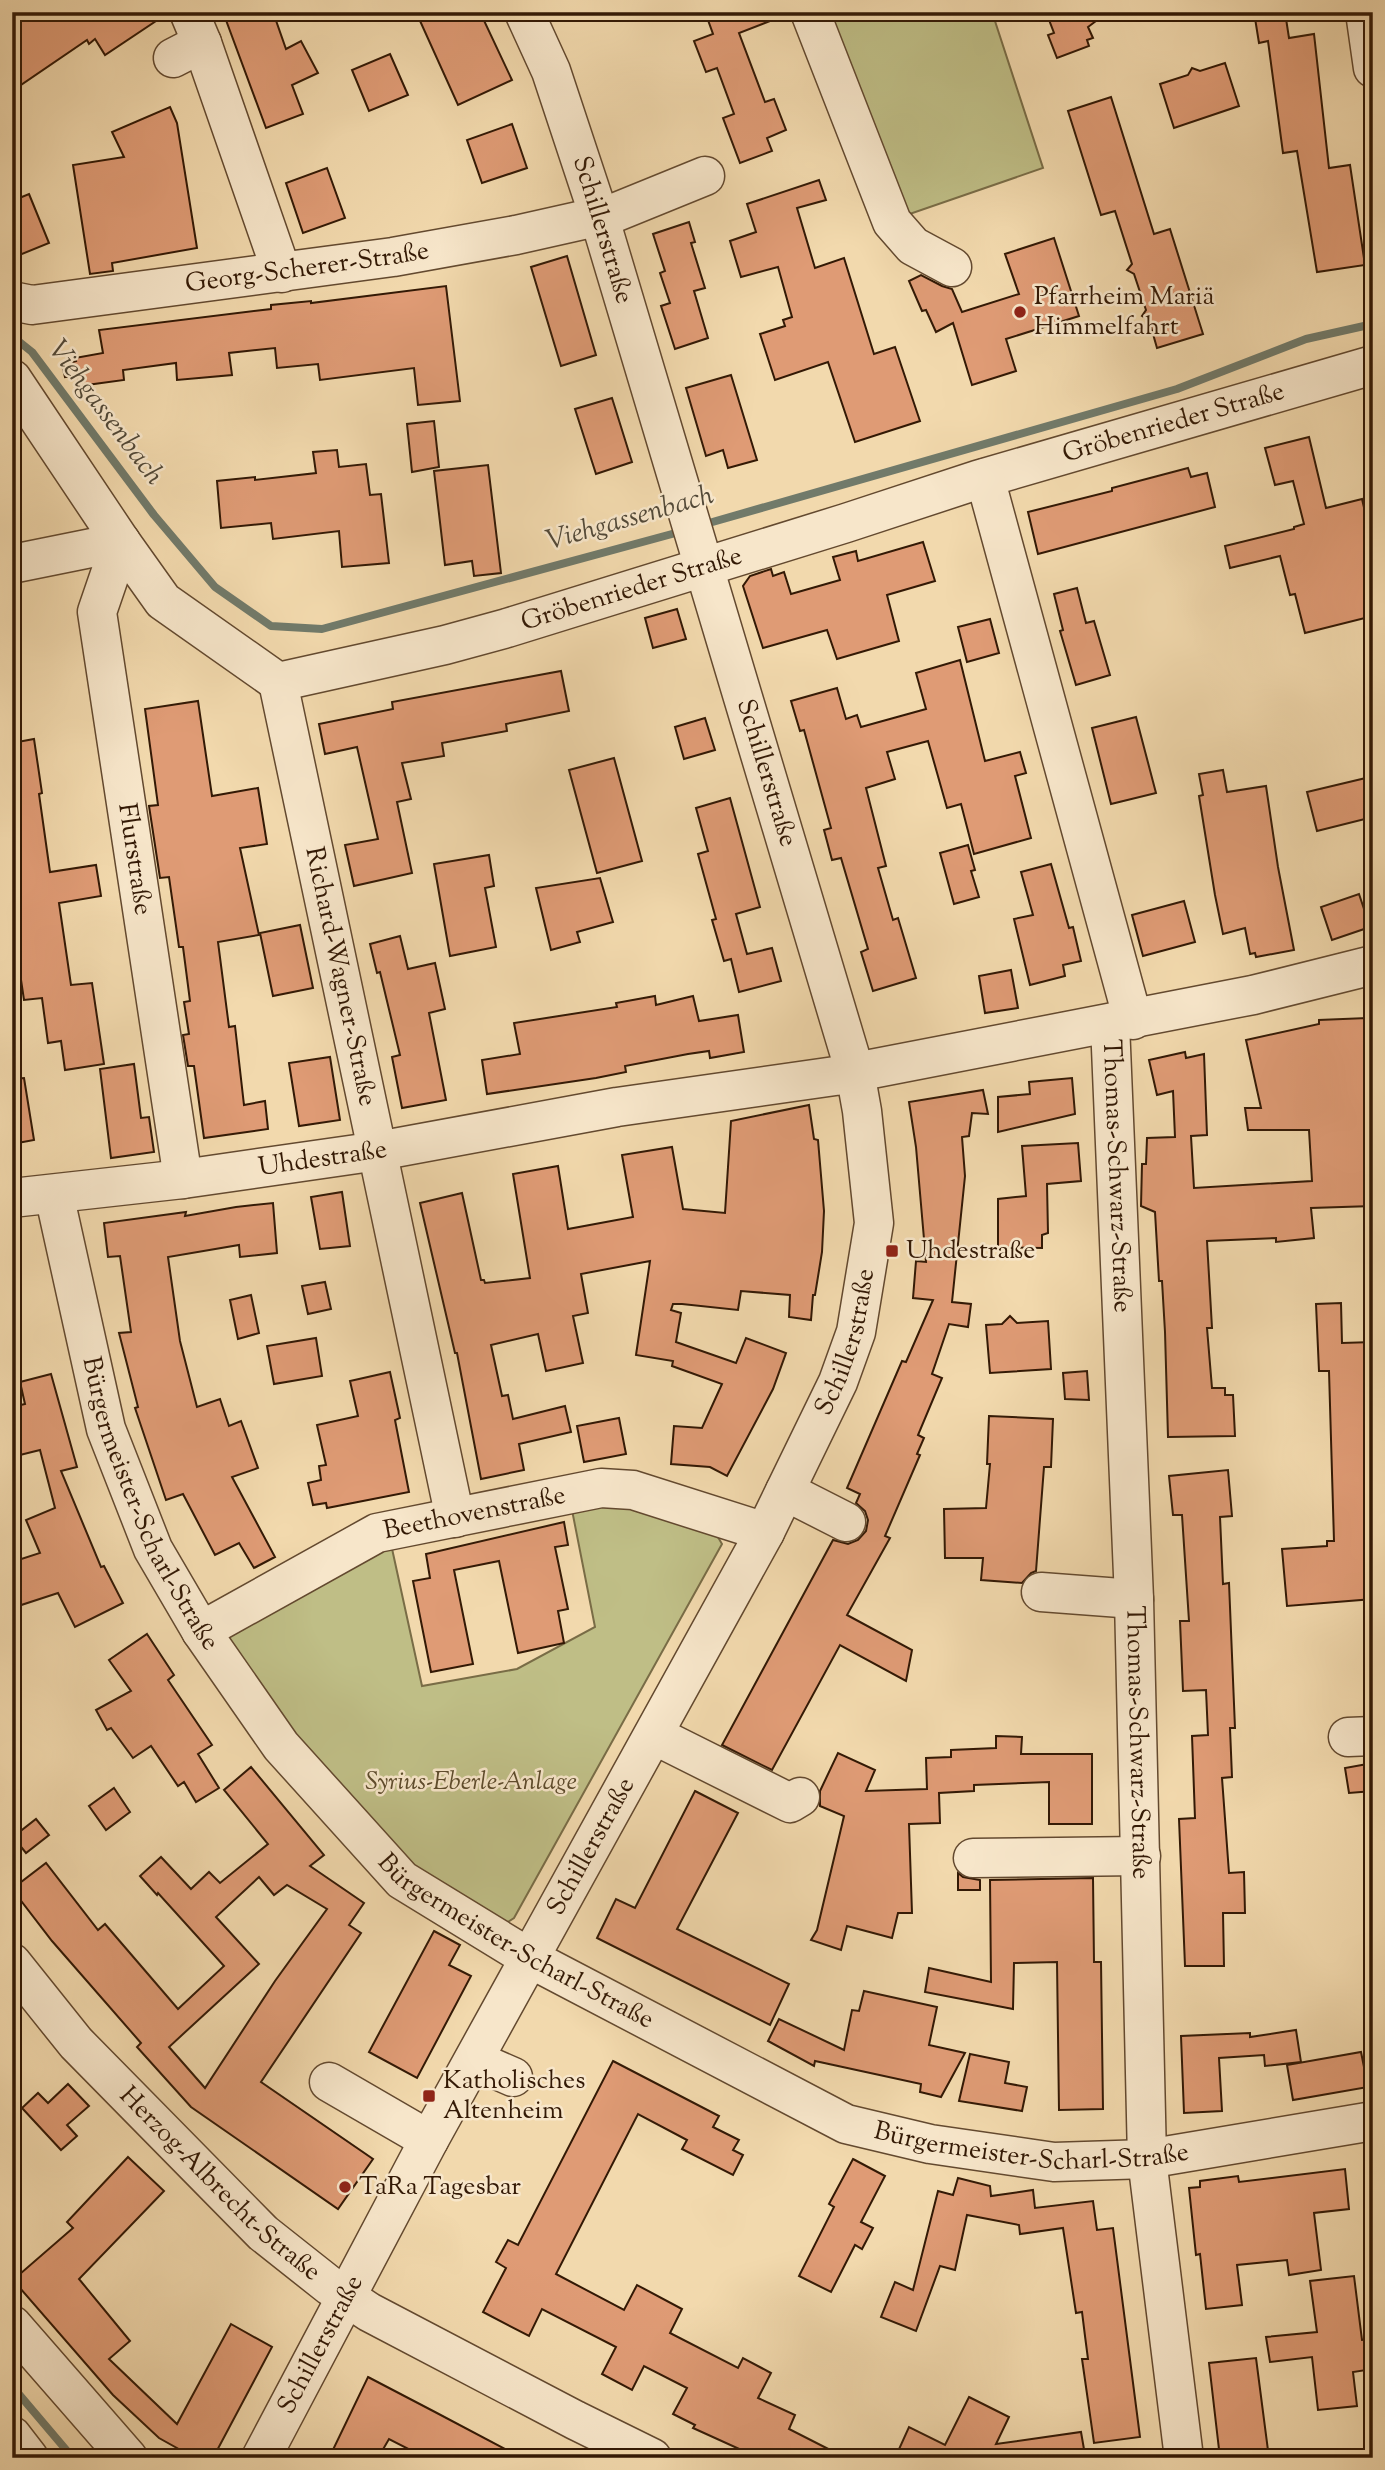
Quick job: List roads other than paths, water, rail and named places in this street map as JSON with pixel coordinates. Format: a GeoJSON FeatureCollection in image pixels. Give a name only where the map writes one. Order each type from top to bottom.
{"type":"FeatureCollection","features":[{"type":"Feature","properties":{"kind":"street","name":"Schillerstraße"},"geometry":{"type":"LineString","coordinates":[[261,2458],[429,2140],[765,1532],[838,1382],[856,1332],[874,1223],[856,1072],[598,216],[551,71],[524,12]]}},
{"type":"Feature","properties":{"kind":"street"},"geometry":{"type":"LineString","coordinates":[[810,12],[892,222],[913,246],[952,267]]}},
{"type":"Feature","properties":{"kind":"street"},"geometry":{"type":"LineString","coordinates":[[1365,12],[1373,68]]}},
{"type":"Feature","properties":{"kind":"street"},"geometry":{"type":"LineString","coordinates":[[188,38],[282,273]]}},
{"type":"Feature","properties":{"kind":"street","name":"Georg-Scherer-Straße"},"geometry":{"type":"LineString","coordinates":[[12,301],[33,305],[282,273],[516,235],[614,214],[705,176]]}},
{"type":"Feature","properties":{"kind":"street","name":"Gröbenrieder Straße"},"geometry":{"type":"LineString","coordinates":[[278,682],[470,638],[697,542],[985,478],[1372,370]]}},
{"type":"Feature","properties":{"kind":"street"},"geometry":{"type":"LineString","coordinates":[[12,379],[163,601],[278,682]]}},
{"type":"Feature","properties":{"kind":"street","name":"Thomas-Schwarz-Straße"},"geometry":{"type":"LineString","coordinates":[[985,478],[1122,1022],[1147,2160],[1184,2458]]}},
{"type":"Feature","properties":{"kind":"street"},"geometry":{"type":"LineString","coordinates":[[12,564],[121,542]]}},
{"type":"Feature","properties":{"kind":"street","name":"Flurstraße"},"geometry":{"type":"LineString","coordinates":[[121,542],[96,612],[183,1179]]}},
{"type":"Feature","properties":{"kind":"street","name":"Richard-Wagner-Straße"},"geometry":{"type":"LineString","coordinates":[[278,682],[455,1518]]}},
{"type":"Feature","properties":{"kind":"street","name":"Uhdestraße"},"geometry":{"type":"LineString","coordinates":[[12,1198],[183,1179],[378,1151],[617,1107],[856,1072],[1122,1022],[1253,995],[1372,966]]}},
{"type":"Feature","properties":{"kind":"street","name":"Bürgermeister-Scharl-Straße"},"geometry":{"type":"LineString","coordinates":[[54,1194],[106,1429],[153,1549],[201,1631],[281,1746],[402,1880],[531,1959],[846,2124],[930,2144],[1039,2161],[1147,2160],[1373,2121]]}},
{"type":"Feature","properties":{"kind":"street","name":"Beethovenstraße"},"geometry":{"type":"LineString","coordinates":[[201,1631],[377,1533],[601,1488],[633,1490],[765,1532]]}},
{"type":"Feature","properties":{"kind":"street"},"geometry":{"type":"LineString","coordinates":[[785,1491],[846,1522]]}},
{"type":"Feature","properties":{"kind":"street"},"geometry":{"type":"LineString","coordinates":[[1041,1592],[1134,1599]]}},
{"type":"Feature","properties":{"kind":"street"},"geometry":{"type":"LineString","coordinates":[[654,1735],[790,1803],[800,1797]]}},
{"type":"Feature","properties":{"kind":"street"},"geometry":{"type":"LineString","coordinates":[[973,1858],[1141,1856]]}},
{"type":"Feature","properties":{"kind":"street","name":"Herzog-Albrecht-Straße"},"geometry":{"type":"LineString","coordinates":[[12,1963],[76,2043],[263,2233],[346,2297],[378,2317],[652,2458]]}},
{"type":"Feature","properties":{"kind":"street"},"geometry":{"type":"LineString","coordinates":[[474,2060],[513,2077]]}},
{"type":"Feature","properties":{"kind":"street"},"geometry":{"type":"LineString","coordinates":[[329,2082],[429,2140]]}},
{"type":"Feature","properties":{"kind":"street"},"geometry":{"type":"LineString","coordinates":[[12,2325],[128,2458]]}},
{"type":"Feature","properties":{"kind":"street"},"geometry":{"type":"LineString","coordinates":[[12,2436],[29,2458]]}},
{"type":"Feature","properties":{"kind":"waterway","name":"Viehgassenbach"},"geometry":{"type":"LineString","coordinates":[[702,525],[1177,389],[1306,339],[1373,324]]}},
{"type":"Feature","properties":{"kind":"waterway","name":"Viehgassenbach"},"geometry":{"type":"LineString","coordinates":[[12,336],[32,352],[154,515],[215,587],[271,626],[322,629],[683,531]]}},
{"type":"Feature","properties":{"kind":"waterway"},"geometry":{"type":"LineString","coordinates":[[12,2386],[73,2458]]}},
{"type":"Feature","properties":{"kind":"place","name":"Pfarrheim Mariä Himmelfahrt"},"geometry":{"type":"Point","coordinates":[1020,312]}},
{"type":"Feature","properties":{"kind":"place","name":"Uhdestraße"},"geometry":{"type":"Point","coordinates":[892,1251]}},
{"type":"Feature","properties":{"kind":"place","name":"Katholisches Altenheim"},"geometry":{"type":"Point","coordinates":[429,2096]}},
{"type":"Feature","properties":{"kind":"place","name":"TaRa Tagesbar"},"geometry":{"type":"Point","coordinates":[345,2187]}},
{"type":"Feature","properties":{"kind":"park label","name":"Syrius-Eberle-Anlage"},"geometry":{"type":"Point","coordinates":[471,1782]}}]}
